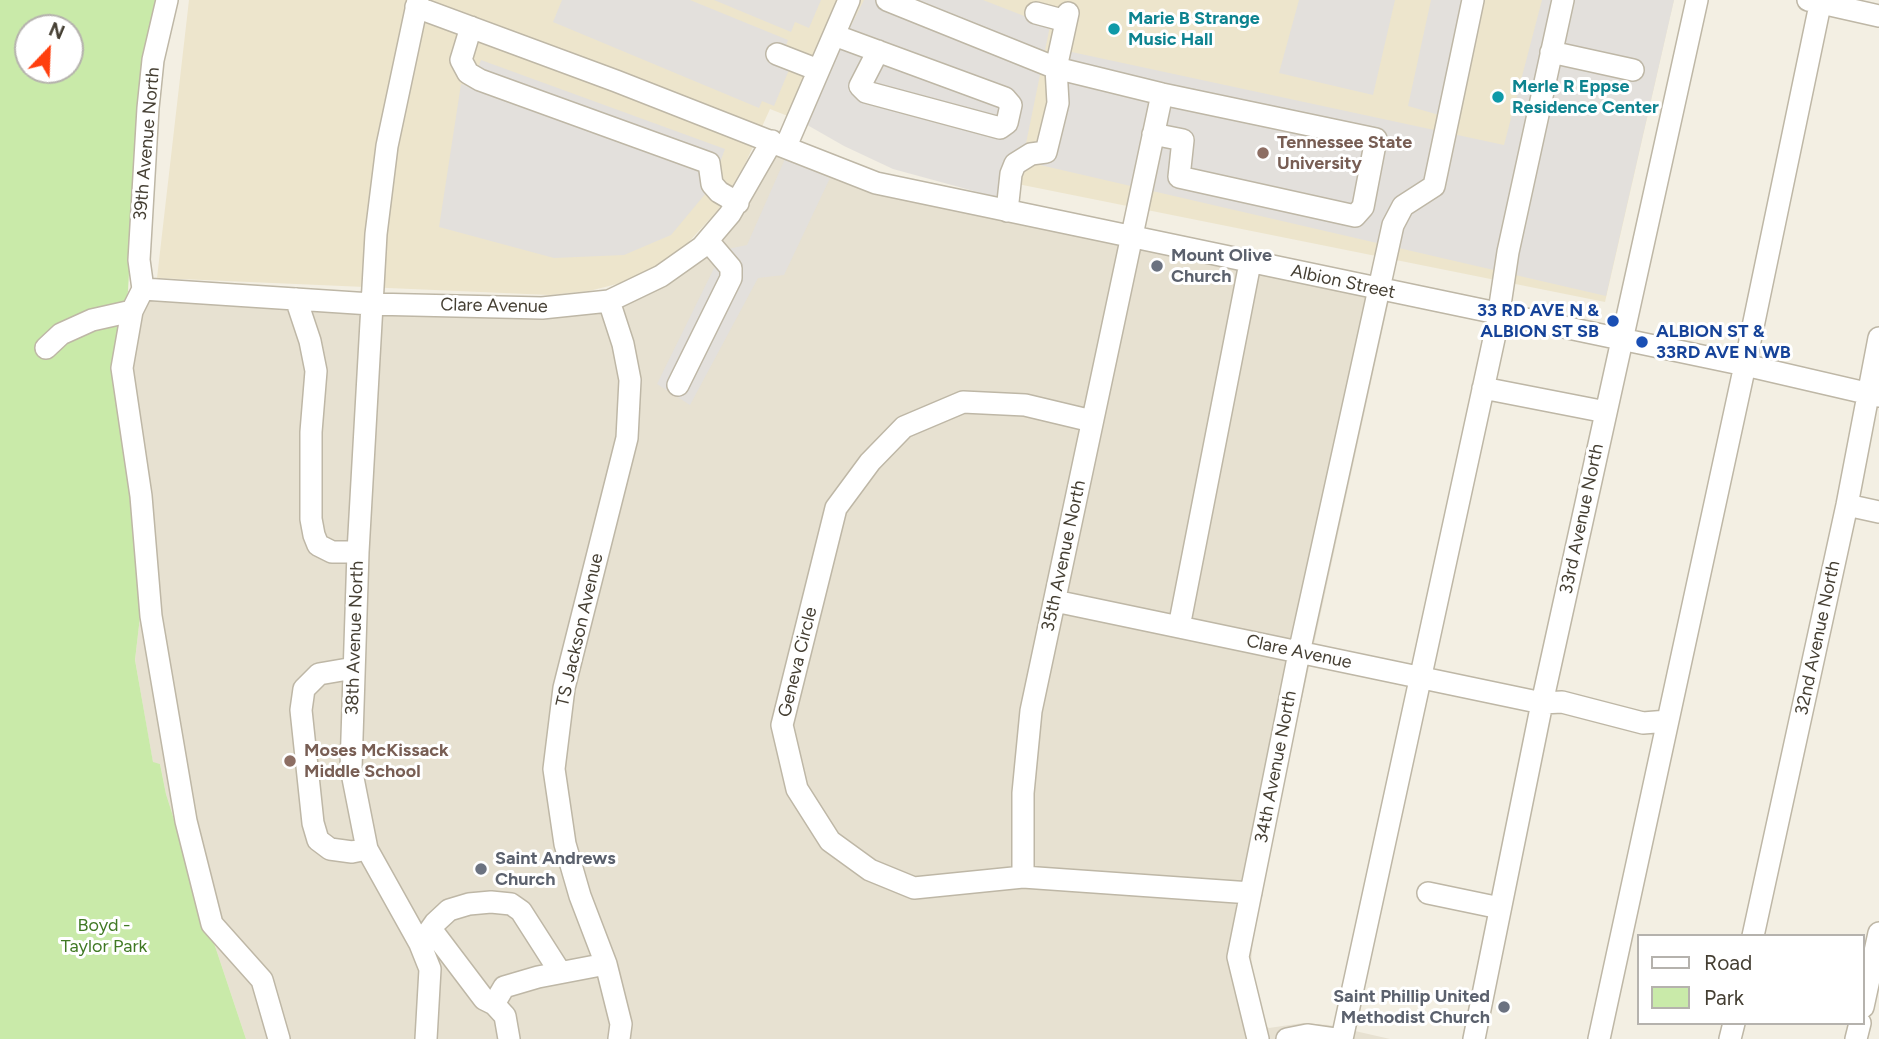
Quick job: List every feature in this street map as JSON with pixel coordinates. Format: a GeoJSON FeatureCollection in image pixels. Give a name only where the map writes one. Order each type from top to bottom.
{"type":"FeatureCollection","features":[{"type":"Feature","properties":{"kind":"street","name":"39th Avenue North"},"geometry":{"type":"LineString","coordinates":[[143,289],[139,260],[148,108],[153,60],[167,0]]}},
{"type":"Feature","properties":{"kind":"street","name":"Clare Avenue"},"geometry":{"type":"LineString","coordinates":[[143,289],[372,304],[542,308],[609,302],[676,268],[708,241],[779,144],[818,70],[849,0]]}},
{"type":"Feature","properties":{"kind":"street"},"geometry":{"type":"LineString","coordinates":[[887,0],[1056,68],[1376,139],[1363,207],[1355,216],[1179,177],[1183,140],[1153,134]]}},
{"type":"Feature","properties":{"kind":"street","name":"34th Avenue North"},"geometry":{"type":"LineString","coordinates":[[1258,1039],[1238,957],[1299,653],[1393,225],[1403,206],[1434,186],[1473,0]]}},
{"type":"Feature","properties":{"kind":"street"},"geometry":{"type":"LineString","coordinates":[[1342,1039],[1483,388],[1508,253],[1563,0]]}},
{"type":"Feature","properties":{"kind":"street","name":"33rd Avenue North"},"geometry":{"type":"LineString","coordinates":[[1474,1039],[1542,703],[1697,0]]}},
{"type":"Feature","properties":{"kind":"street"},"geometry":{"type":"LineString","coordinates":[[1599,1039],[1745,365],[1816,1],[1879,16]]}},
{"type":"Feature","properties":{"kind":"street","name":"Albion Street"},"geometry":{"type":"LineString","coordinates":[[417,4],[876,183],[1745,365],[1873,395]]}},
{"type":"Feature","properties":{"kind":"street","name":"38th Avenue North"},"geometry":{"type":"LineString","coordinates":[[417,4],[387,146],[376,234],[358,552],[351,768],[367,849],[425,936],[430,969],[426,1039]]}},
{"type":"Feature","properties":{"kind":"street"},"geometry":{"type":"LineString","coordinates":[[1007,211],[1011,174],[1015,164],[1031,154],[1046,152],[1058,103],[1056,68],[1067,17],[1036,13]]}},
{"type":"Feature","properties":{"kind":"street"},"geometry":{"type":"LineString","coordinates":[[471,27],[461,60],[468,73],[480,80],[709,163],[712,184],[719,192],[738,203]]}},
{"type":"Feature","properties":{"kind":"street"},"geometry":{"type":"LineString","coordinates":[[834,35],[878,51],[1005,99],[1011,105],[1007,123],[1000,128],[866,92],[860,86],[878,51]]}},
{"type":"Feature","properties":{"kind":"street"},"geometry":{"type":"LineString","coordinates":[[1552,52],[1633,70]]}},
{"type":"Feature","properties":{"kind":"street"},"geometry":{"type":"LineString","coordinates":[[777,54],[818,70]]}},
{"type":"Feature","properties":{"kind":"street","name":"35th Avenue North"},"geometry":{"type":"LineString","coordinates":[[1023,877],[1023,793],[1031,711],[1162,93]]}},
{"type":"Feature","properties":{"kind":"street"},"geometry":{"type":"LineString","coordinates":[[678,384],[731,278],[731,268],[708,241]]}},
{"type":"Feature","properties":{"kind":"street"},"geometry":{"type":"LineString","coordinates":[[1179,627],[1250,263]]}},
{"type":"Feature","properties":{"kind":"street"},"geometry":{"type":"LineString","coordinates":[[143,289],[132,312],[122,368],[141,496],[151,615],[186,821],[212,924],[262,980],[279,1039]]}},
{"type":"Feature","properties":{"kind":"street"},"geometry":{"type":"LineString","coordinates":[[296,299],[310,341],[316,371],[310,456],[311,519],[314,535],[318,545],[332,552],[358,552]]}},
{"type":"Feature","properties":{"kind":"street","name":"TS Jackson Avenue"},"geometry":{"type":"LineString","coordinates":[[609,302],[623,344],[630,380],[627,438],[564,688],[554,769],[565,844],[580,896],[606,964],[621,1024],[619,1039]]}},
{"type":"Feature","properties":{"kind":"street"},"geometry":{"type":"LineString","coordinates":[[46,348],[61,334],[92,320],[132,312]]}},
{"type":"Feature","properties":{"kind":"street","name":"32nd Avenue North"},"geometry":{"type":"LineString","coordinates":[[1753,934],[1873,395],[1879,338]]}},
{"type":"Feature","properties":{"kind":"street"},"geometry":{"type":"LineString","coordinates":[[1483,388],[1606,412]]}},
{"type":"Feature","properties":{"kind":"street","name":"Geneva Circle"},"geometry":{"type":"LineString","coordinates":[[1092,421],[1025,405],[963,402],[904,427],[870,462],[836,508],[782,724],[797,789],[830,841],[870,870],[914,888],[1023,877],[1251,892]]}},
{"type":"Feature","properties":{"kind":"street"},"geometry":{"type":"LineString","coordinates":[[1847,505],[1879,512]]}},
{"type":"Feature","properties":{"kind":"street","name":"Clare Avenue"},"geometry":{"type":"LineString","coordinates":[[1055,601],[1542,703],[1562,702],[1643,723],[1668,721]]}},
{"type":"Feature","properties":{"kind":"street"},"geometry":{"type":"LineString","coordinates":[[354,668],[319,674],[304,689],[301,710],[313,823],[318,840],[330,849],[352,852],[367,849]]}},
{"type":"Feature","properties":{"kind":"street"},"geometry":{"type":"LineString","coordinates":[[1428,893],[1500,908]]}},
{"type":"Feature","properties":{"kind":"street"},"geometry":{"type":"LineString","coordinates":[[509,1039],[505,1016],[494,1004],[484,999],[425,936],[449,910],[469,904],[511,904],[521,911],[561,972]]}},
{"type":"Feature","properties":{"kind":"street"},"geometry":{"type":"LineString","coordinates":[[1865,998],[1879,933]]}},
{"type":"Feature","properties":{"kind":"street"},"geometry":{"type":"LineString","coordinates":[[494,1004],[504,988],[561,972],[606,964]]}},
{"type":"Feature","properties":{"kind":"street"},"geometry":{"type":"LineString","coordinates":[[1287,1039],[1307,1035],[1335,1039]]}},
{"type":"Feature","properties":{"kind":"shaded area","name":"Tennessee State University"},"geometry":{"type":"Polygon","coordinates":[[[189,0],[1674,0],[1605,302],[933,167],[851,141],[770,109],[745,164],[718,210],[686,245],[637,279],[589,291],[550,295],[157,278],[189,0]]]}},
{"type":"Feature","properties":{"kind":"shaded area"},"geometry":{"type":"Polygon","coordinates":[[[562,0],[690,0],[788,40],[785,48],[796,53],[774,106],[762,101],[759,108],[553,22],[562,0]]]}},
{"type":"Feature","properties":{"kind":"shaded area"},"geometry":{"type":"Polygon","coordinates":[[[714,0],[821,0],[809,28],[795,22],[791,32],[714,0]]]}},
{"type":"Feature","properties":{"kind":"shaded area"},"geometry":{"type":"Polygon","coordinates":[[[864,0],[983,0],[1050,26],[1014,202],[893,169],[802,122],[864,0]]]}},
{"type":"Feature","properties":{"kind":"shaded area"},"geometry":{"type":"Polygon","coordinates":[[[1299,0],[1395,0],[1373,95],[1279,73],[1299,0]]]}},
{"type":"Feature","properties":{"kind":"shaded area"},"geometry":{"type":"Polygon","coordinates":[[[1431,0],[1484,0],[1453,119],[1408,106],[1431,0]]]}},
{"type":"Feature","properties":{"kind":"shaded area"},"geometry":{"type":"Polygon","coordinates":[[[1542,0],[1674,0],[1606,296],[1040,165],[1067,51],[1504,145],[1542,0]]]}},
{"type":"Feature","properties":{"kind":"shaded area"},"geometry":{"type":"Polygon","coordinates":[[[481,60],[725,149],[711,187],[671,235],[624,255],[554,258],[439,227],[461,84],[471,87],[481,60]]]}},
{"type":"Feature","properties":{"kind":"shaded area"},"geometry":{"type":"Polygon","coordinates":[[[772,141],[876,183],[1391,291],[1254,919],[1250,980],[1260,1023],[1269,1028],[1303,1023],[1329,1025],[1390,1039],[246,1039],[166,794],[160,764],[153,763],[135,660],[143,591],[117,363],[128,291],[143,289],[609,301],[690,257],[772,141]]]}},
{"type":"Feature","properties":{"kind":"shaded area"},"geometry":{"type":"Polygon","coordinates":[[[785,159],[830,178],[784,275],[758,278],[690,405],[657,384],[723,250],[747,245],[785,159]]]}},
{"type":"Feature","properties":{"kind":"green space","name":"Boyd - Taylor Park"},"geometry":{"type":"Polygon","coordinates":[[[0,0],[155,0],[138,112],[128,291],[117,363],[143,591],[135,660],[153,762],[160,764],[166,794],[246,1039],[0,1039],[0,0]]]}},
{"type":"Feature","properties":{"kind":"place","name":"Marie B Strange Music Hall"},"geometry":{"type":"Point","coordinates":[1114,29]}},
{"type":"Feature","properties":{"kind":"place","name":"Merle R Eppse Residence Center"},"geometry":{"type":"Point","coordinates":[1498,97]}},
{"type":"Feature","properties":{"kind":"place","name":"Tennessee State University"},"geometry":{"type":"Point","coordinates":[1263,153]}},
{"type":"Feature","properties":{"kind":"place","name":"Mount Olive Church"},"geometry":{"type":"Point","coordinates":[1157,266]}},
{"type":"Feature","properties":{"kind":"place","name":"33 RD AVE N & ALBION ST SB"},"geometry":{"type":"Point","coordinates":[1613,321]}},
{"type":"Feature","properties":{"kind":"place","name":"ALBION ST & 33RD AVE N WB"},"geometry":{"type":"Point","coordinates":[1642,342]}},
{"type":"Feature","properties":{"kind":"place","name":"Moses McKissack Middle School"},"geometry":{"type":"Point","coordinates":[290,761]}},
{"type":"Feature","properties":{"kind":"place","name":"Saint Andrews Church"},"geometry":{"type":"Point","coordinates":[481,869]}},
{"type":"Feature","properties":{"kind":"place","name":"Saint Phillip United Methodist Church"},"geometry":{"type":"Point","coordinates":[1504,1007]}}]}
